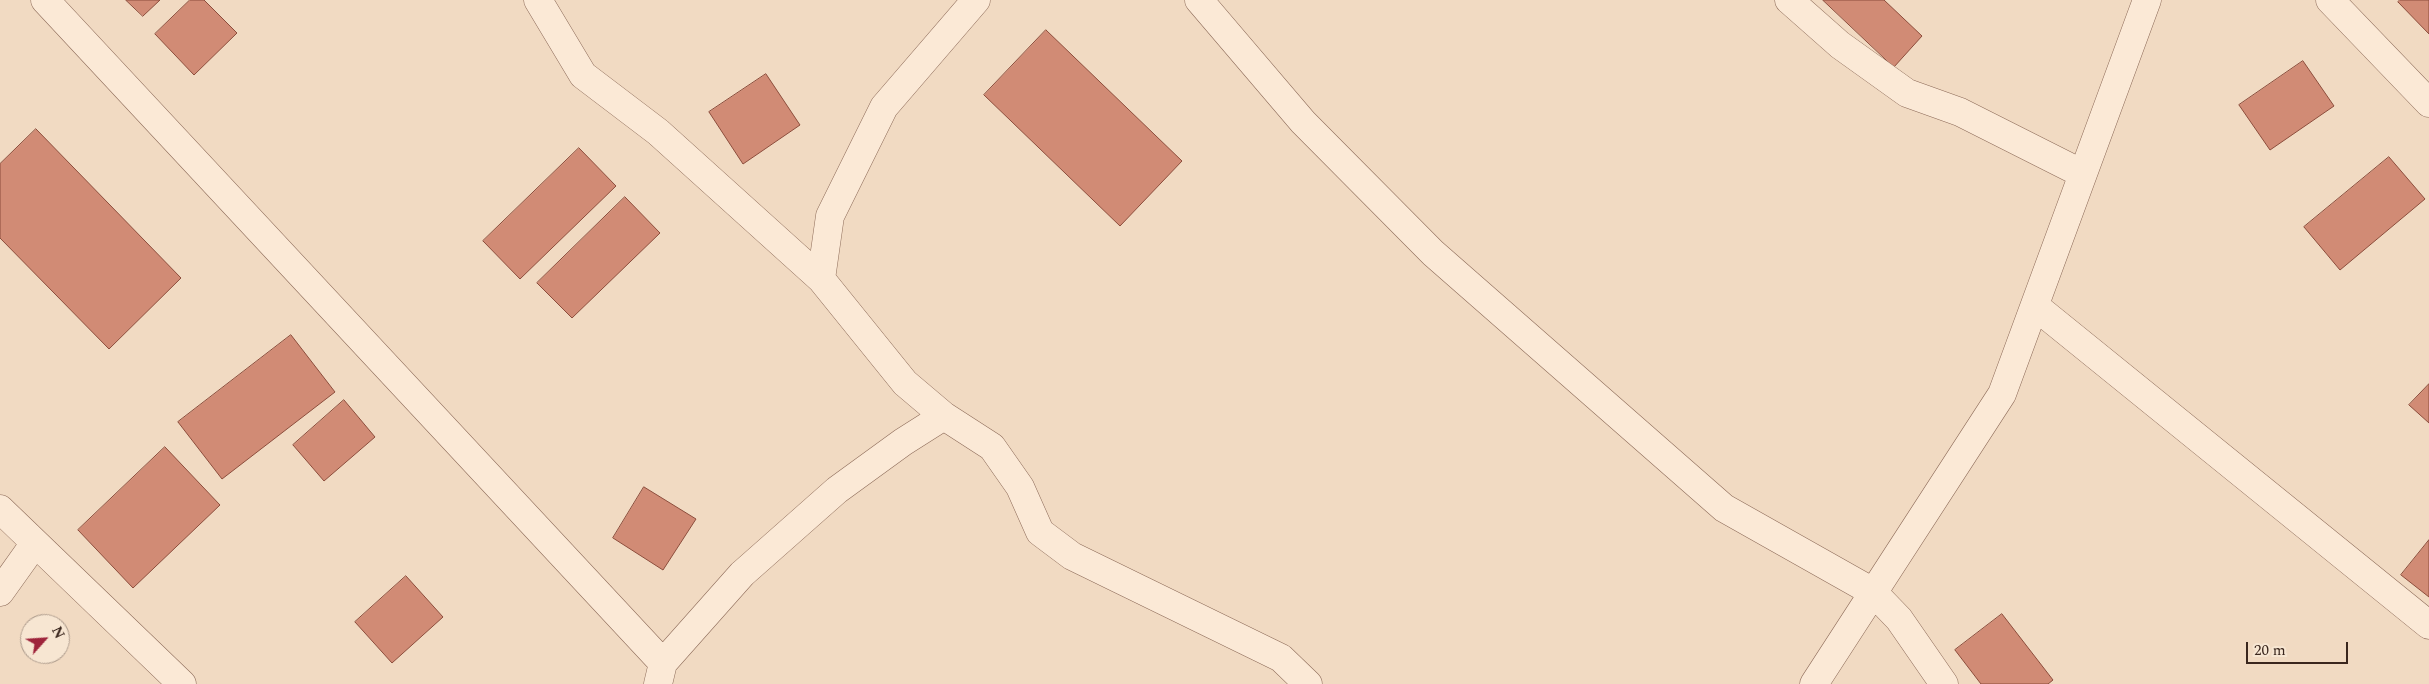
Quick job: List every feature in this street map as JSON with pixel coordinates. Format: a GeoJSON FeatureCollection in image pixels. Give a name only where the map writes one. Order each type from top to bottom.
{"type":"FeatureCollection","features":[{"type":"Feature","properties":{"kind":"street"},"geometry":{"type":"LineString","coordinates":[[45,0],[661,674],[742,574],[838,490],[903,442],[944,416]]}},
{"type":"Feature","properties":{"kind":"street"},"geometry":{"type":"LineString","coordinates":[[538,0],[583,75],[658,132],[821,279],[905,383],[944,416],[992,447],[1020,487],[1040,532],[1064,550],[1113,576],[1281,658],[1308,684]]}},
{"type":"Feature","properties":{"kind":"street"},"geometry":{"type":"LineString","coordinates":[[821,279],[830,216],[884,107],[976,0]]}},
{"type":"Feature","properties":{"kind":"street"},"geometry":{"type":"LineString","coordinates":[[1199,0],[1303,122],[1412,232],[1566,371],[1724,508],[1873,592],[1899,619],[1944,684]]}},
{"type":"Feature","properties":{"kind":"street"},"geometry":{"type":"LineString","coordinates":[[1789,0],[1840,45],[1907,93],[1960,112],[2083,174]]}},
{"type":"Feature","properties":{"kind":"street"},"geometry":{"type":"LineString","coordinates":[[1814,684],[2002,394],[2147,0]]}},
{"type":"Feature","properties":{"kind":"street"},"geometry":{"type":"LineString","coordinates":[[2330,0],[2429,103]]}},
{"type":"Feature","properties":{"kind":"street"},"geometry":{"type":"LineString","coordinates":[[2035,306],[2429,625]]}},
{"type":"Feature","properties":{"kind":"street"},"geometry":{"type":"LineString","coordinates":[[0,509],[182,684]]}},
{"type":"Feature","properties":{"kind":"street"},"geometry":{"type":"LineString","coordinates":[[0,592],[35,543]]}},
{"type":"Feature","properties":{"kind":"building"},"geometry":{"type":"Polygon","coordinates":[[[126,0],[160,0],[143,16],[126,0]]]}},
{"type":"Feature","properties":{"kind":"building"},"geometry":{"type":"Polygon","coordinates":[[[190,0],[204,0],[237,33],[194,75],[155,34],[190,0]]]}},
{"type":"Feature","properties":{"kind":"building"},"geometry":{"type":"Polygon","coordinates":[[[1823,0],[1884,0],[1922,36],[1894,67],[1823,0]]]}},
{"type":"Feature","properties":{"kind":"building"},"geometry":{"type":"Polygon","coordinates":[[[2400,0],[2429,0],[2429,34],[2398,2],[2400,0]]]}},
{"type":"Feature","properties":{"kind":"building"},"geometry":{"type":"Polygon","coordinates":[[[1046,30],[1182,161],[1120,226],[984,95],[1046,30]]]}},
{"type":"Feature","properties":{"kind":"building"},"geometry":{"type":"Polygon","coordinates":[[[2303,61],[2334,106],[2270,150],[2239,105],[2303,61]]]}},
{"type":"Feature","properties":{"kind":"building"},"geometry":{"type":"Polygon","coordinates":[[[766,74],[800,125],[743,164],[709,112],[766,74]]]}},
{"type":"Feature","properties":{"kind":"building"},"geometry":{"type":"Polygon","coordinates":[[[36,129],[181,278],[109,349],[0,238],[0,164],[36,129]]]}},
{"type":"Feature","properties":{"kind":"building"},"geometry":{"type":"Polygon","coordinates":[[[579,148],[616,186],[520,279],[483,241],[579,148]]]}},
{"type":"Feature","properties":{"kind":"building"},"geometry":{"type":"Polygon","coordinates":[[[2389,157],[2425,199],[2340,270],[2304,227],[2389,157]]]}},
{"type":"Feature","properties":{"kind":"building"},"geometry":{"type":"Polygon","coordinates":[[[625,197],[660,233],[572,318],[537,283],[625,197]]]}},
{"type":"Feature","properties":{"kind":"building"},"geometry":{"type":"Polygon","coordinates":[[[291,335],[335,392],[222,479],[178,422],[291,335]]]}},
{"type":"Feature","properties":{"kind":"building"},"geometry":{"type":"Polygon","coordinates":[[[2429,384],[2429,423],[2409,405],[2429,384]]]}},
{"type":"Feature","properties":{"kind":"building"},"geometry":{"type":"Polygon","coordinates":[[[344,400],[375,437],[324,481],[293,445],[344,400]]]}},
{"type":"Feature","properties":{"kind":"building"},"geometry":{"type":"Polygon","coordinates":[[[165,447],[220,505],[133,588],[78,530],[165,447]]]}},
{"type":"Feature","properties":{"kind":"building"},"geometry":{"type":"Polygon","coordinates":[[[644,487],[696,519],[663,570],[613,538],[644,487]]]}},
{"type":"Feature","properties":{"kind":"building"},"geometry":{"type":"Polygon","coordinates":[[[2429,540],[2429,597],[2401,575],[2429,540]]]}},
{"type":"Feature","properties":{"kind":"building"},"geometry":{"type":"Polygon","coordinates":[[[406,576],[443,617],[392,663],[355,622],[406,576]]]}},
{"type":"Feature","properties":{"kind":"building"},"geometry":{"type":"Polygon","coordinates":[[[2002,614],[2053,680],[2048,684],[1981,684],[1955,650],[2002,614]]]}}]}
